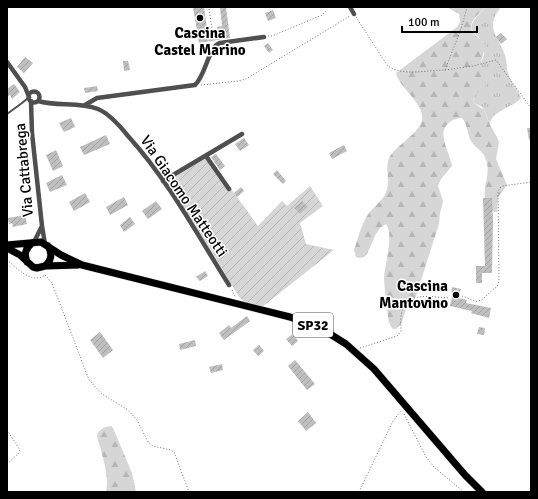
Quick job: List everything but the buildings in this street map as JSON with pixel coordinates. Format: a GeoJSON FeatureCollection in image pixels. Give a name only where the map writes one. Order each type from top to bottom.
{"type":"FeatureCollection","features":[{"type":"Feature","properties":{"kind":"main road"},"geometry":{"type":"LineString","coordinates":[[7,245],[41,242],[47,245],[50,250],[51,257],[48,264],[43,267],[33,267],[16,252],[7,248]]}},
{"type":"Feature","properties":{"kind":"main road"},"geometry":{"type":"LineString","coordinates":[[27,262],[25,257],[26,251],[33,243]]}},
{"type":"Feature","properties":{"kind":"main road","name":"SP32"},"geometry":{"type":"LineString","coordinates":[[47,245],[69,260],[82,265],[290,316],[322,329],[346,344],[374,369],[404,408],[464,475],[482,492]]}},
{"type":"Feature","properties":{"kind":"main road","name":"SP32"},"geometry":{"type":"LineString","coordinates":[[43,267],[82,265]]}},
{"type":"Feature","properties":{"kind":"street"},"geometry":{"type":"LineString","coordinates":[[350,7],[354,14]]}},
{"type":"Feature","properties":{"kind":"street"},"geometry":{"type":"LineString","coordinates":[[85,105],[97,98],[195,85],[202,76],[215,45],[220,42],[264,37]]}},
{"type":"Feature","properties":{"kind":"street"},"geometry":{"type":"LineString","coordinates":[[7,62],[35,100]]}},
{"type":"Feature","properties":{"kind":"street"},"geometry":{"type":"LineString","coordinates":[[25,87],[33,92],[30,93],[35,100]]}},
{"type":"Feature","properties":{"kind":"street","name":"Via Giacomo Matteotti"},"geometry":{"type":"LineString","coordinates":[[33,92],[38,93],[35,100],[51,103],[85,105],[100,110],[119,126],[143,154],[163,181],[229,285]]}},
{"type":"Feature","properties":{"kind":"street","name":"Via Cattabrega"},"geometry":{"type":"LineString","coordinates":[[35,100],[31,112],[32,133],[42,226],[47,245]]}},
{"type":"Feature","properties":{"kind":"street"},"geometry":{"type":"LineString","coordinates":[[163,181],[242,134]]}},
{"type":"Feature","properties":{"kind":"street"},"geometry":{"type":"LineString","coordinates":[[206,156],[230,189]]}},
{"type":"Feature","properties":{"kind":"street","name":"Via Cattabrega"},"geometry":{"type":"LineString","coordinates":[[33,243],[42,226]]}},
{"type":"Feature","properties":{"kind":"lane"},"geometry":{"type":"LineString","coordinates":[[7,114],[22,104],[35,100]]}},
{"type":"Feature","properties":{"kind":"lane"},"geometry":{"type":"LineString","coordinates":[[22,104],[35,100]]}},
{"type":"Feature","properties":{"kind":"path"},"geometry":{"type":"LineString","coordinates":[[444,70],[460,34],[467,7]]}},
{"type":"Feature","properties":{"kind":"path"},"geometry":{"type":"LineString","coordinates":[[209,9],[213,35]]}},
{"type":"Feature","properties":{"kind":"path"},"geometry":{"type":"LineString","coordinates":[[264,37],[272,36],[322,15],[326,11]]}},
{"type":"Feature","properties":{"kind":"path"},"geometry":{"type":"LineString","coordinates":[[195,85],[238,82],[246,79],[354,14],[392,70],[417,72],[444,70],[473,66],[496,60],[531,108]]}},
{"type":"Feature","properties":{"kind":"path"},"geometry":{"type":"LineString","coordinates":[[462,296],[476,302],[481,300],[492,289],[497,287],[499,281],[498,191],[504,186],[531,182]]}},
{"type":"Feature","properties":{"kind":"path"},"geometry":{"type":"LineString","coordinates":[[7,260],[22,273],[34,279],[41,278],[45,275]]}},
{"type":"Feature","properties":{"kind":"path"},"geometry":{"type":"LineString","coordinates":[[43,267],[45,275],[52,283],[89,380],[102,394],[128,410],[137,420],[148,442],[153,446],[174,452],[189,492]]}},
{"type":"Feature","properties":{"kind":"path"},"geometry":{"type":"LineString","coordinates":[[229,285],[238,304]]}},
{"type":"Feature","properties":{"kind":"path"},"geometry":{"type":"LineString","coordinates":[[355,352],[363,346],[397,336],[401,332],[404,304],[411,298],[449,298]]}},
{"type":"Feature","properties":{"kind":"path"},"geometry":{"type":"LineString","coordinates":[[359,492],[393,420],[404,408],[426,457],[435,468],[464,492]]}},
{"type":"Feature","properties":{"kind":"path"},"geometry":{"type":"LineString","coordinates":[[7,430],[20,450],[18,454],[7,464]]}},
{"type":"Feature","properties":{"kind":"green space"},"geometry":{"type":"Polygon","coordinates":[[[448,7],[486,7],[474,19],[471,26],[474,34],[486,46],[481,65],[486,83],[483,89],[476,94],[474,103],[484,110],[497,137],[499,142],[496,159],[507,185],[498,197],[497,212],[494,212],[485,201],[484,195],[488,170],[486,159],[471,141],[462,118],[450,122],[446,126],[444,137],[452,166],[441,179],[438,186],[443,201],[439,224],[416,296],[406,309],[401,324],[396,329],[393,329],[388,320],[384,285],[389,242],[388,228],[386,224],[380,228],[376,234],[367,254],[364,257],[356,257],[354,250],[366,217],[383,198],[386,192],[388,183],[388,160],[390,156],[416,131],[422,120],[422,113],[419,106],[398,79],[396,73],[457,27],[460,22],[459,14],[448,7]]]}},
{"type":"Feature","properties":{"kind":"green space"},"geometry":{"type":"Polygon","coordinates":[[[486,7],[501,7],[493,21],[494,31],[505,55],[509,76],[521,98],[494,116],[490,125],[482,107],[474,103],[474,97],[483,88],[481,63],[484,52],[483,43],[471,28],[472,23],[486,7]]]}},
{"type":"Feature","properties":{"kind":"green space"},"geometry":{"type":"Polygon","coordinates":[[[208,157],[258,226],[282,201],[287,206],[310,186],[323,206],[300,223],[306,244],[334,250],[262,307],[247,304],[239,297],[169,185],[170,180],[208,157]]]}},
{"type":"Feature","properties":{"kind":"green space"},"geometry":{"type":"Polygon","coordinates":[[[111,426],[132,473],[136,492],[106,492],[106,471],[97,436],[102,429],[111,426]]]}},
{"type":"Feature","properties":{"kind":"place","name":"Cascina Castel Marino"},"geometry":{"type":"Point","coordinates":[200,18]}},
{"type":"Feature","properties":{"kind":"place","name":"Cascina Mantovino"},"geometry":{"type":"Point","coordinates":[456,295]}}]}
